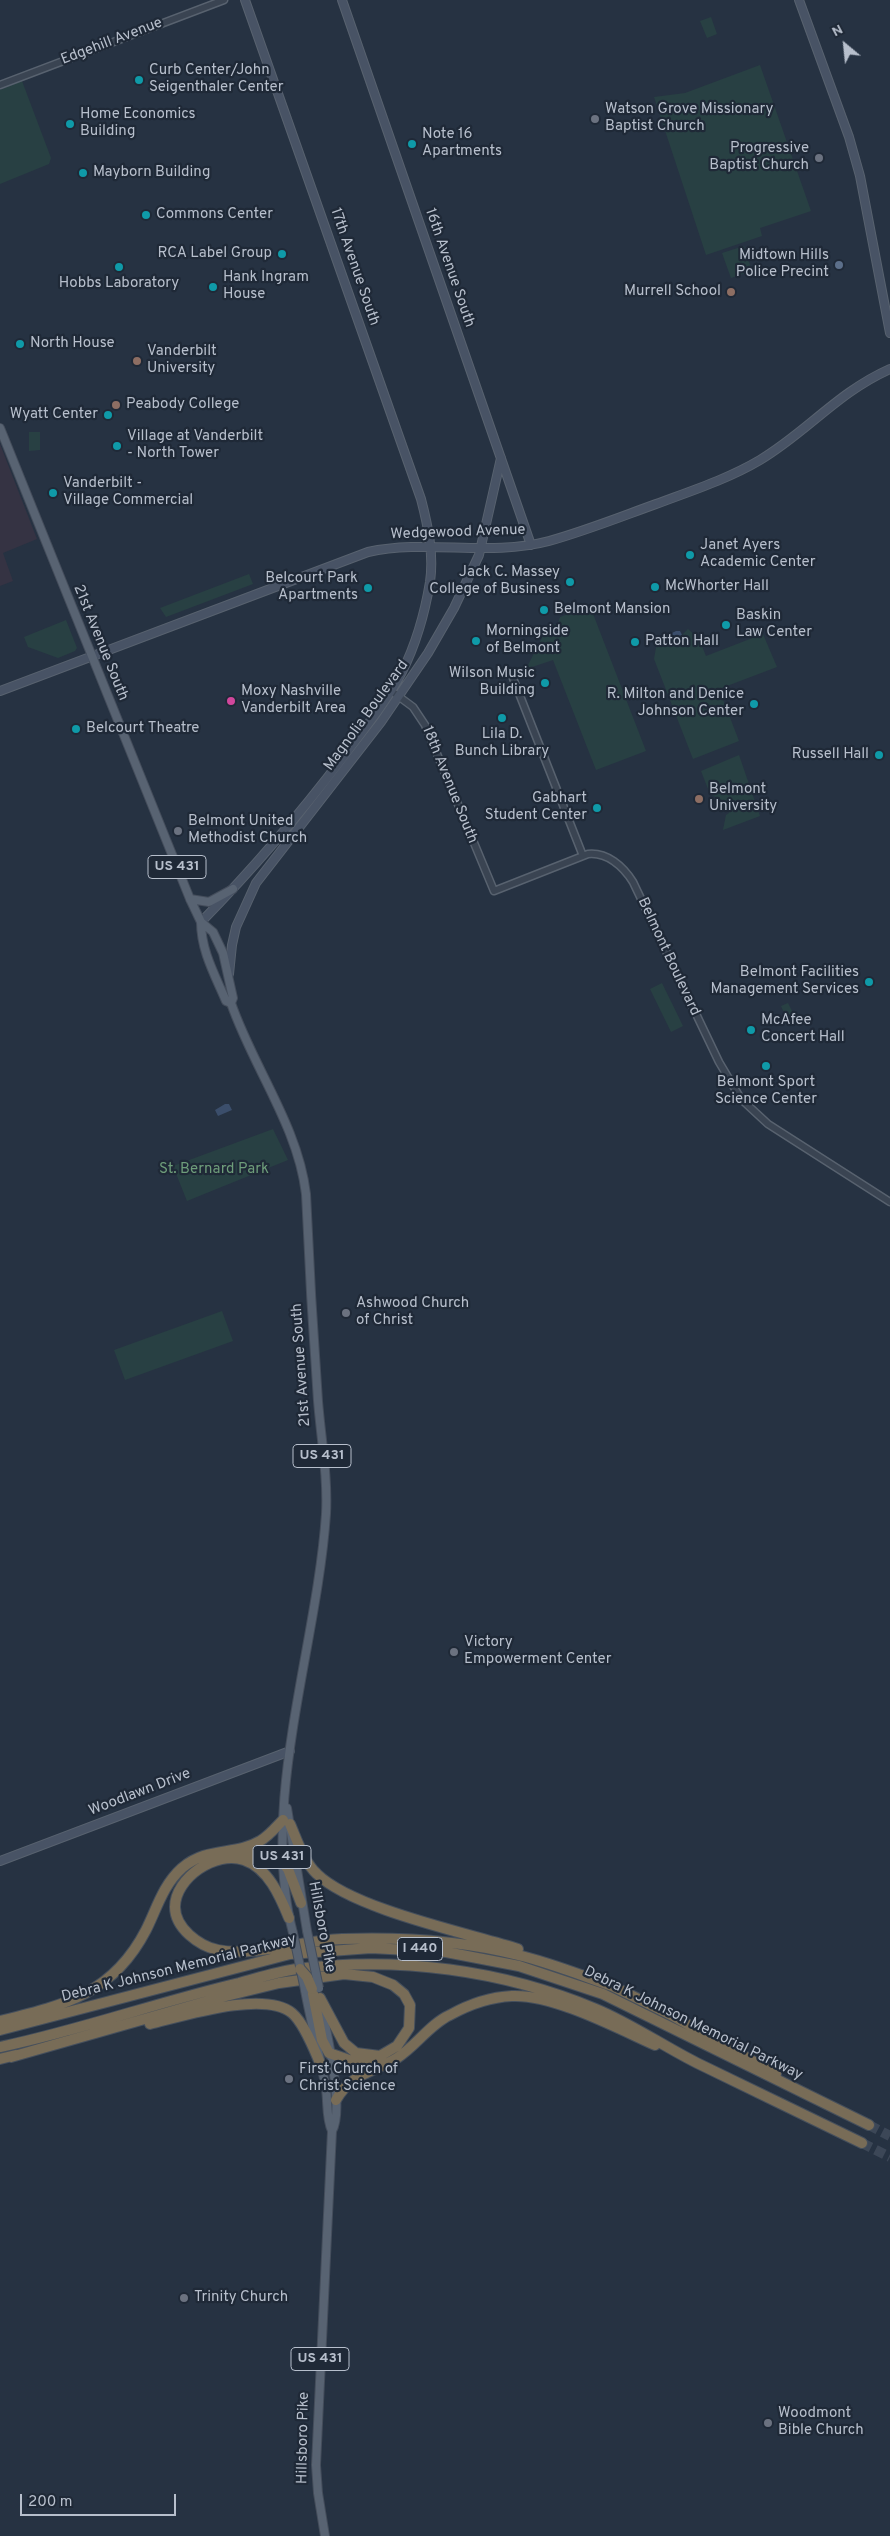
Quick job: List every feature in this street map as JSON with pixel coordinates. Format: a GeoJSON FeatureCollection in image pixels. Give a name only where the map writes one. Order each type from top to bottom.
{"type":"FeatureCollection","features":[{"type":"Feature","properties":{"kind":"highway"},"geometry":{"type":"LineString","coordinates":[[0,2021],[57,2006],[86,1994],[112,1977],[139,1943],[156,1903],[181,1869],[208,1854],[232,1850],[262,1840],[286,1822],[309,1864],[317,1874],[358,1899],[554,1961],[615,1987],[711,2038],[820,2100]]}},
{"type":"Feature","properties":{"kind":"highway"},"geometry":{"type":"LineString","coordinates":[[232,1850],[282,1862],[288,1869],[300,1902]]}},
{"type":"Feature","properties":{"kind":"highway"},"geometry":{"type":"LineString","coordinates":[[289,1918],[277,1889],[269,1878],[244,1860],[224,1859],[202,1867],[187,1877],[177,1894],[175,1909],[182,1926],[195,1940],[218,1950],[243,1951],[328,1939],[422,1939],[518,1955],[615,1987]]}},
{"type":"Feature","properties":{"kind":"highway","name":"Debra K Johnson Memorial Parkway"},"geometry":{"type":"LineString","coordinates":[[0,2030],[290,1954],[329,1950],[408,1948],[482,1957],[561,1979],[602,1994],[793,2090],[820,2100],[869,2125]]}},
{"type":"Feature","properties":{"kind":"highway","name":"Debra K Johnson Memorial Parkway"},"geometry":{"type":"LineString","coordinates":[[0,2046],[74,2028],[217,1988],[296,1970],[374,1964],[446,1968],[516,1981],[597,2010],[647,2034],[695,2062],[862,2143]]}},
{"type":"Feature","properties":{"kind":"highway"},"geometry":{"type":"LineString","coordinates":[[11,2057],[222,1997],[279,1983],[344,1974],[373,1977],[393,1985],[404,1994],[410,2005],[410,2028],[397,2046],[380,2056],[356,2053],[344,2042],[314,1991],[307,1977],[300,1969]]}},
{"type":"Feature","properties":{"kind":"highway"},"geometry":{"type":"LineString","coordinates":[[314,1991],[322,2040],[329,2053],[352,2061],[387,2062]]}},
{"type":"Feature","properties":{"kind":"highway"},"geometry":{"type":"LineString","coordinates":[[336,2100],[341,2090],[355,2078],[396,2058],[448,2015],[488,2000],[512,1996],[540,1999],[584,2015],[695,2062]]}},
{"type":"Feature","properties":{"kind":"highway"},"geometry":{"type":"LineString","coordinates":[[0,2059],[237,2004],[270,2004],[292,2013],[311,2041],[320,2063]]}},
{"type":"Feature","properties":{"kind":"main road","name":"17th Avenue South"},"geometry":{"type":"LineString","coordinates":[[245,0],[421,499],[431,546]]}},
{"type":"Feature","properties":{"kind":"main road","name":"16th Avenue South"},"geometry":{"type":"LineString","coordinates":[[342,0],[531,545]]}},
{"type":"Feature","properties":{"kind":"main road"},"geometry":{"type":"LineString","coordinates":[[799,0],[849,137],[860,176],[890,333]]}},
{"type":"Feature","properties":{"kind":"main road","name":"Wedgewood Avenue"},"geometry":{"type":"LineString","coordinates":[[0,691],[358,556],[388,548],[431,546],[503,548],[531,545],[598,525],[740,471],[778,449],[846,393],[890,369]]}},
{"type":"Feature","properties":{"kind":"main road","name":"21st Avenue South"},"geometry":{"type":"LineString","coordinates":[[0,428],[190,899],[201,922],[213,932],[223,953],[229,974],[233,998],[232,1003],[300,1160],[306,1194],[326,1506],[310,1635],[290,1751],[286,1797]]}},
{"type":"Feature","properties":{"kind":"main road","name":"Magnolia Boulevard"},"geometry":{"type":"LineString","coordinates":[[229,974],[233,938],[243,909],[256,883],[350,765],[399,696],[443,628],[479,555],[500,458]]}},
{"type":"Feature","properties":{"kind":"main road","name":"Magnolia Boulevard"},"geometry":{"type":"LineString","coordinates":[[201,922],[233,890],[310,798],[390,690],[402,670],[419,628],[430,582],[431,546]]}},
{"type":"Feature","properties":{"kind":"main road"},"geometry":{"type":"LineString","coordinates":[[190,899],[210,902],[233,890]]}},
{"type":"Feature","properties":{"kind":"main road","name":"21st Avenue South"},"geometry":{"type":"LineString","coordinates":[[201,922],[201,940],[226,1001],[232,1003]]}},
{"type":"Feature","properties":{"kind":"main road","name":"Woodlawn Drive"},"geometry":{"type":"LineString","coordinates":[[0,1861],[290,1751]]}},
{"type":"Feature","properties":{"kind":"main road","name":"Hillsboro Pike"},"geometry":{"type":"LineString","coordinates":[[286,1797],[286,1822],[282,1862],[289,1918],[300,1969]]}},
{"type":"Feature","properties":{"kind":"main road","name":"Hillsboro Pike"},"geometry":{"type":"LineString","coordinates":[[286,1822],[307,1931],[320,2063],[328,2101],[328,2122],[332,2131],[316,2465],[318,2493],[325,2536]]}},
{"type":"Feature","properties":{"kind":"main road","name":"Hillsboro Pike"},"geometry":{"type":"LineString","coordinates":[[329,2053],[336,2100],[337,2123],[332,2131]]}},
{"type":"Feature","properties":{"kind":"street","name":"Edgehill Avenue"},"geometry":{"type":"LineString","coordinates":[[0,85],[224,0]]}},
{"type":"Feature","properties":{"kind":"street"},"geometry":{"type":"LineString","coordinates":[[511,673],[583,856]]}},
{"type":"Feature","properties":{"kind":"street","name":"18th Avenue South"},"geometry":{"type":"LineString","coordinates":[[390,690],[413,707],[425,725],[494,891],[583,856]]}},
{"type":"Feature","properties":{"kind":"street","name":"Belmont Boulevard"},"geometry":{"type":"LineString","coordinates":[[583,856],[593,854],[604,856],[620,866],[630,878],[719,1062],[737,1093],[749,1108],[781,1132],[890,1202]]}},
{"type":"Feature","properties":{"kind":"shaded area"},"geometry":{"type":"Polygon","coordinates":[[[0,444],[37,539],[3,553],[13,581],[0,586],[0,444]]]}},
{"type":"Feature","properties":{"kind":"green space"},"geometry":{"type":"Polygon","coordinates":[[[711,17],[717,34],[707,38],[700,21],[711,17]]]}},
{"type":"Feature","properties":{"kind":"green space"},"geometry":{"type":"Polygon","coordinates":[[[760,65],[811,211],[760,228],[762,236],[706,255],[654,97],[685,93],[760,65]]]}},
{"type":"Feature","properties":{"kind":"green space"},"geometry":{"type":"Polygon","coordinates":[[[22,81],[51,158],[49,164],[0,184],[0,90],[22,81]]]}},
{"type":"Feature","properties":{"kind":"green space"},"geometry":{"type":"Polygon","coordinates":[[[744,246],[752,271],[731,278],[722,253],[744,246]]]}},
{"type":"Feature","properties":{"kind":"green space"},"geometry":{"type":"Polygon","coordinates":[[[29,432],[40,432],[40,450],[29,451],[29,432]]]}},
{"type":"Feature","properties":{"kind":"green space"},"geometry":{"type":"Polygon","coordinates":[[[249,574],[253,584],[166,617],[160,608],[249,574]]]}},
{"type":"Feature","properties":{"kind":"green space"},"geometry":{"type":"Polygon","coordinates":[[[590,606],[646,751],[596,770],[553,660],[529,668],[528,665],[547,628],[558,623],[560,617],[590,606]]]}},
{"type":"Feature","properties":{"kind":"green space"},"geometry":{"type":"Polygon","coordinates":[[[66,620],[77,648],[75,651],[58,658],[28,647],[24,637],[66,620]]]}},
{"type":"Feature","properties":{"kind":"green space"},"geometry":{"type":"Polygon","coordinates":[[[760,627],[777,667],[719,689],[739,741],[693,759],[654,659],[657,642],[675,642],[688,629],[699,639],[706,656],[755,637],[757,633],[756,628],[760,627]]]}},
{"type":"Feature","properties":{"kind":"green space"},"geometry":{"type":"Polygon","coordinates":[[[739,755],[760,816],[723,830],[726,815],[729,813],[725,802],[710,794],[701,771],[739,755]]]}},
{"type":"Feature","properties":{"kind":"green space"},"geometry":{"type":"Polygon","coordinates":[[[662,983],[683,1026],[671,1032],[650,989],[662,983]]]}},
{"type":"Feature","properties":{"kind":"green space"},"geometry":{"type":"Polygon","coordinates":[[[788,1003],[797,1021],[789,1024],[781,1006],[788,1003]]]}},
{"type":"Feature","properties":{"kind":"green space","name":"St. Bernard Park"},"geometry":{"type":"Polygon","coordinates":[[[273,1129],[288,1160],[187,1201],[173,1166],[273,1129]]]}},
{"type":"Feature","properties":{"kind":"green space"},"geometry":{"type":"Polygon","coordinates":[[[222,1311],[233,1341],[125,1380],[114,1350],[222,1311]]]}},
{"type":"Feature","properties":{"kind":"water"},"geometry":{"type":"Polygon","coordinates":[[[680,631],[682,635],[674,641],[665,642],[664,637],[680,631]]]}},
{"type":"Feature","properties":{"kind":"water"},"geometry":{"type":"Polygon","coordinates":[[[225,1104],[229,1104],[232,1110],[218,1116],[215,1110],[225,1104]]]}},
{"type":"Feature","properties":{"kind":"tunnel"},"geometry":{"type":"LineString","coordinates":[[869,2125],[890,2136]]}},
{"type":"Feature","properties":{"kind":"tunnel"},"geometry":{"type":"LineString","coordinates":[[862,2143],[890,2157]]}},
{"type":"Feature","properties":{"kind":"place","name":"Curb Center/John Seigenthaler Center"},"geometry":{"type":"Point","coordinates":[139,80]}},
{"type":"Feature","properties":{"kind":"place","name":"Watson Grove Missionary Baptist Church"},"geometry":{"type":"Point","coordinates":[595,119]}},
{"type":"Feature","properties":{"kind":"place","name":"Home Economics Building"},"geometry":{"type":"Point","coordinates":[70,124]}},
{"type":"Feature","properties":{"kind":"place","name":"Note 16 Apartments"},"geometry":{"type":"Point","coordinates":[412,144]}},
{"type":"Feature","properties":{"kind":"place","name":"Progressive Baptist Church"},"geometry":{"type":"Point","coordinates":[819,158]}},
{"type":"Feature","properties":{"kind":"place","name":"Mayborn Building"},"geometry":{"type":"Point","coordinates":[83,173]}},
{"type":"Feature","properties":{"kind":"place","name":"Commons Center"},"geometry":{"type":"Point","coordinates":[146,215]}},
{"type":"Feature","properties":{"kind":"place","name":"RCA Label Group"},"geometry":{"type":"Point","coordinates":[282,254]}},
{"type":"Feature","properties":{"kind":"place","name":"Midtown Hills Police Precint"},"geometry":{"type":"Point","coordinates":[839,265]}},
{"type":"Feature","properties":{"kind":"place","name":"Hobbs Laboratory"},"geometry":{"type":"Point","coordinates":[119,267]}},
{"type":"Feature","properties":{"kind":"place","name":"Hank Ingram House"},"geometry":{"type":"Point","coordinates":[213,287]}},
{"type":"Feature","properties":{"kind":"place","name":"Murrell School"},"geometry":{"type":"Point","coordinates":[731,292]}},
{"type":"Feature","properties":{"kind":"place","name":"North House"},"geometry":{"type":"Point","coordinates":[20,344]}},
{"type":"Feature","properties":{"kind":"place","name":"Vanderbilt University"},"geometry":{"type":"Point","coordinates":[137,361]}},
{"type":"Feature","properties":{"kind":"place","name":"Peabody College"},"geometry":{"type":"Point","coordinates":[116,405]}},
{"type":"Feature","properties":{"kind":"place","name":"Wyatt Center"},"geometry":{"type":"Point","coordinates":[108,415]}},
{"type":"Feature","properties":{"kind":"place","name":"Village at Vanderbilt - North Tower"},"geometry":{"type":"Point","coordinates":[117,446]}},
{"type":"Feature","properties":{"kind":"place","name":"Vanderbilt - Village Commercial"},"geometry":{"type":"Point","coordinates":[53,493]}},
{"type":"Feature","properties":{"kind":"place","name":"Janet Ayers Academic Center"},"geometry":{"type":"Point","coordinates":[690,555]}},
{"type":"Feature","properties":{"kind":"place","name":"Jack C. Massey College of Business"},"geometry":{"type":"Point","coordinates":[570,582]}},
{"type":"Feature","properties":{"kind":"place","name":"McWhorter Hall"},"geometry":{"type":"Point","coordinates":[655,587]}},
{"type":"Feature","properties":{"kind":"place","name":"Belcourt Park Apartments"},"geometry":{"type":"Point","coordinates":[368,588]}},
{"type":"Feature","properties":{"kind":"place","name":"Belmont Mansion"},"geometry":{"type":"Point","coordinates":[544,610]}},
{"type":"Feature","properties":{"kind":"place","name":"Baskin Law Center"},"geometry":{"type":"Point","coordinates":[726,625]}},
{"type":"Feature","properties":{"kind":"place","name":"Morningside of Belmont"},"geometry":{"type":"Point","coordinates":[476,641]}},
{"type":"Feature","properties":{"kind":"place","name":"Patton Hall"},"geometry":{"type":"Point","coordinates":[635,642]}},
{"type":"Feature","properties":{"kind":"place","name":"Wilson Music Building"},"geometry":{"type":"Point","coordinates":[545,683]}},
{"type":"Feature","properties":{"kind":"place","name":"Moxy Nashville Vanderbilt Area"},"geometry":{"type":"Point","coordinates":[231,701]}},
{"type":"Feature","properties":{"kind":"place","name":"R. Milton and Denice Johnson Center"},"geometry":{"type":"Point","coordinates":[754,704]}},
{"type":"Feature","properties":{"kind":"place","name":"Lila D. Bunch Library"},"geometry":{"type":"Point","coordinates":[502,718]}},
{"type":"Feature","properties":{"kind":"place","name":"Belcourt Theatre"},"geometry":{"type":"Point","coordinates":[76,729]}},
{"type":"Feature","properties":{"kind":"place","name":"Russell Hall"},"geometry":{"type":"Point","coordinates":[879,755]}},
{"type":"Feature","properties":{"kind":"place","name":"Belmont University"},"geometry":{"type":"Point","coordinates":[699,799]}},
{"type":"Feature","properties":{"kind":"place","name":"Gabhart Student Center"},"geometry":{"type":"Point","coordinates":[597,808]}},
{"type":"Feature","properties":{"kind":"place","name":"Belmont United Methodist Church"},"geometry":{"type":"Point","coordinates":[178,831]}},
{"type":"Feature","properties":{"kind":"place","name":"Belmont Facilities Management Services"},"geometry":{"type":"Point","coordinates":[869,982]}},
{"type":"Feature","properties":{"kind":"place","name":"McAfee Concert Hall"},"geometry":{"type":"Point","coordinates":[751,1030]}},
{"type":"Feature","properties":{"kind":"place","name":"Belmont Sport Science Center"},"geometry":{"type":"Point","coordinates":[766,1066]}},
{"type":"Feature","properties":{"kind":"place","name":"Ashwood Church of Christ"},"geometry":{"type":"Point","coordinates":[346,1313]}},
{"type":"Feature","properties":{"kind":"place","name":"Victory Empowerment Center"},"geometry":{"type":"Point","coordinates":[454,1652]}},
{"type":"Feature","properties":{"kind":"place","name":"First Church of Christ Science"},"geometry":{"type":"Point","coordinates":[289,2079]}},
{"type":"Feature","properties":{"kind":"place","name":"Trinity Church"},"geometry":{"type":"Point","coordinates":[184,2298]}},
{"type":"Feature","properties":{"kind":"place","name":"Woodmont Bible Church"},"geometry":{"type":"Point","coordinates":[768,2423]}}]}
